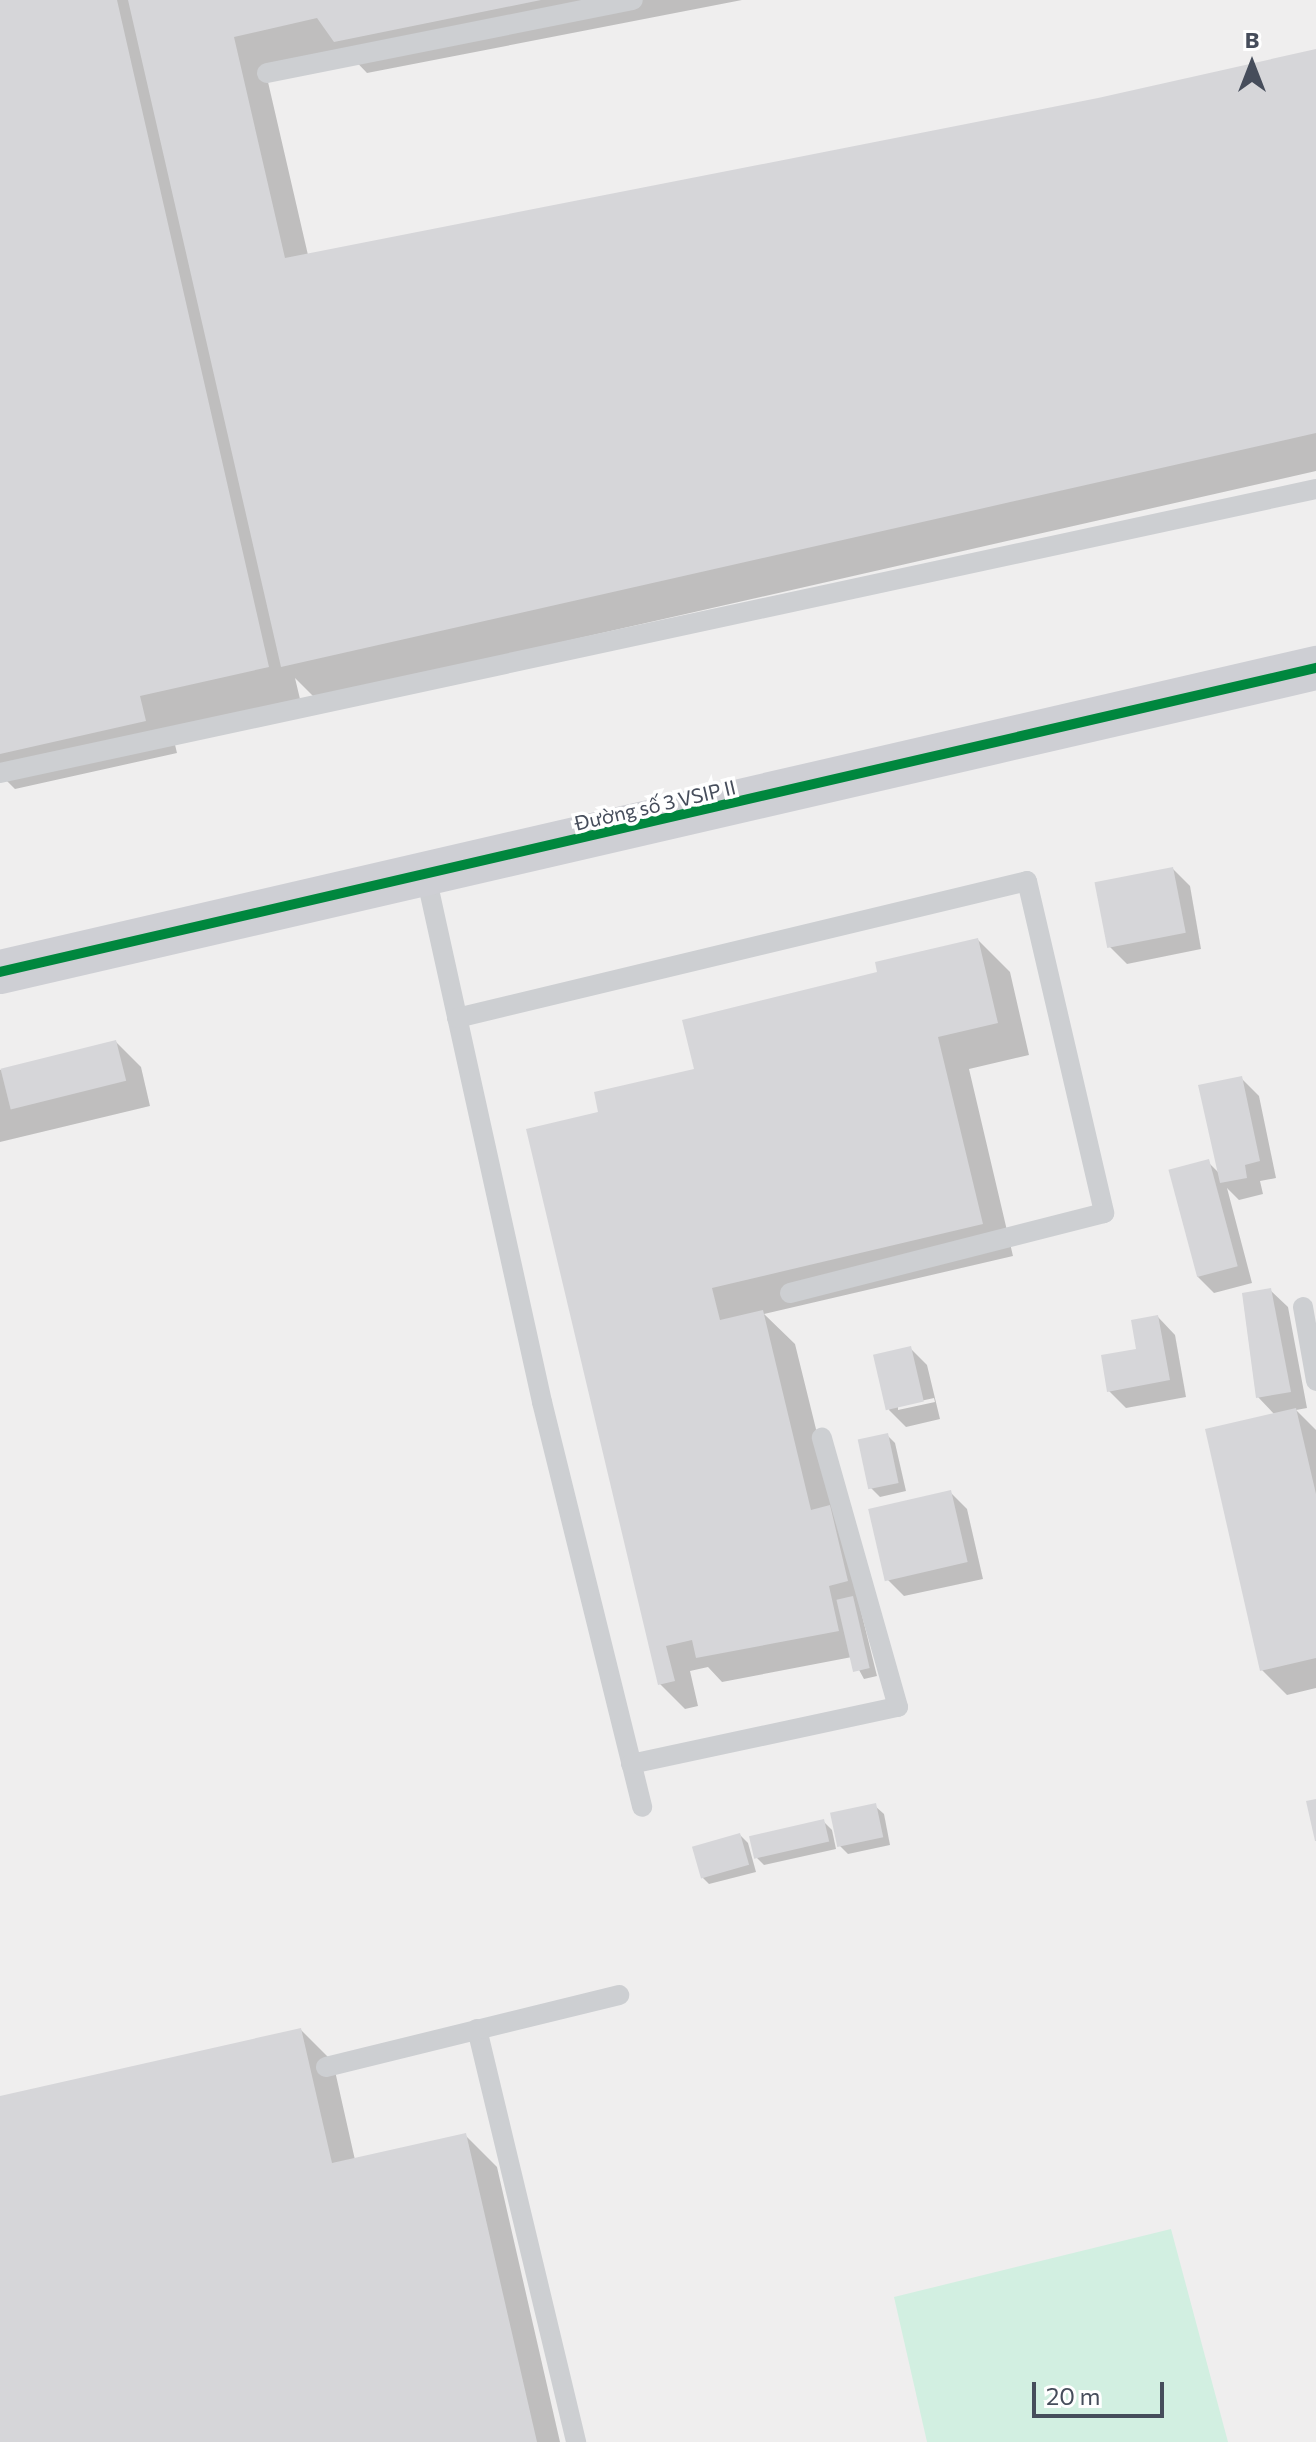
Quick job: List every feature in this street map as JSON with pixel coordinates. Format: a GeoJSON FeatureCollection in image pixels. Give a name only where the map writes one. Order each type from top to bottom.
{"type":"FeatureCollection","features":[{"type":"Feature","properties":{"kind":"street","name":"Đường số 3 VSIP II"},"geometry":{"type":"LineString","coordinates":[[0,972],[1316,668]]}},
{"type":"Feature","properties":{"kind":"lane"},"geometry":{"type":"LineString","coordinates":[[267,73],[633,0]]}},
{"type":"Feature","properties":{"kind":"lane"},"geometry":{"type":"LineString","coordinates":[[0,773],[1316,489]]}},
{"type":"Feature","properties":{"kind":"lane"},"geometry":{"type":"LineString","coordinates":[[426,876],[542,1402],[642,1807]]}},
{"type":"Feature","properties":{"kind":"lane"},"geometry":{"type":"LineString","coordinates":[[457,1018],[1027,881],[1104,1213],[790,1293]]}},
{"type":"Feature","properties":{"kind":"lane"},"geometry":{"type":"LineString","coordinates":[[1303,1307],[1316,1381]]}},
{"type":"Feature","properties":{"kind":"lane"},"geometry":{"type":"LineString","coordinates":[[631,1764],[898,1707],[822,1438]]}},
{"type":"Feature","properties":{"kind":"lane"},"geometry":{"type":"LineString","coordinates":[[326,2067],[619,1995]]}},
{"type":"Feature","properties":{"kind":"lane"},"geometry":{"type":"LineString","coordinates":[[477,2029],[576,2442]]}},
{"type":"Feature","properties":{"kind":"green space"},"geometry":{"type":"Polygon","coordinates":[[[1171,2229],[1228,2442],[927,2442],[894,2297],[1171,2229]]]}},
{"type":"Feature","properties":{"kind":"building"},"geometry":{"type":"Polygon","coordinates":[[[0,0],[117,0],[269,667],[140,696],[146,721],[0,754],[0,0]]]}},
{"type":"Feature","properties":{"kind":"building"},"geometry":{"type":"Polygon","coordinates":[[[128,0],[541,0],[334,42],[317,18],[234,37],[285,258],[1098,98],[1316,49],[1316,433],[281,667],[128,0]]]}},
{"type":"Feature","properties":{"kind":"building"},"geometry":{"type":"Polygon","coordinates":[[[1173,867],[1186,933],[1107,948],[1094,882],[1173,867]]]}},
{"type":"Feature","properties":{"kind":"building"},"geometry":{"type":"Polygon","coordinates":[[[978,938],[998,1023],[938,1037],[983,1224],[712,1288],[720,1320],[763,1310],[811,1510],[830,1505],[848,1581],[829,1586],[839,1631],[696,1658],[692,1640],[666,1646],[675,1681],[658,1685],[526,1129],[598,1112],[594,1092],[694,1069],[682,1020],[877,972],[875,962],[978,938]]]}},
{"type":"Feature","properties":{"kind":"building"},"geometry":{"type":"Polygon","coordinates":[[[116,1040],[126,1081],[11,1110],[1,1069],[116,1040]]]}},
{"type":"Feature","properties":{"kind":"building"},"geometry":{"type":"Polygon","coordinates":[[[1242,1076],[1260,1161],[1245,1165],[1247,1178],[1220,1183],[1198,1085],[1242,1076]]]}},
{"type":"Feature","properties":{"kind":"building"},"geometry":{"type":"Polygon","coordinates":[[[1209,1159],[1238,1266],[1197,1277],[1168,1170],[1209,1159]]]}},
{"type":"Feature","properties":{"kind":"building"},"geometry":{"type":"Polygon","coordinates":[[[1271,1288],[1291,1392],[1256,1398],[1242,1293],[1271,1288]]]}},
{"type":"Feature","properties":{"kind":"building"},"geometry":{"type":"Polygon","coordinates":[[[1158,1315],[1170,1380],[1107,1392],[1101,1355],[1136,1349],[1131,1320],[1158,1315]]]}},
{"type":"Feature","properties":{"kind":"building"},"geometry":{"type":"Polygon","coordinates":[[[911,1346],[924,1402],[886,1410],[873,1355],[911,1346]]]}},
{"type":"Feature","properties":{"kind":"building"},"geometry":{"type":"Polygon","coordinates":[[[1296,1408],[1316,1494],[1316,1658],[1260,1671],[1205,1429],[1296,1408]]]}},
{"type":"Feature","properties":{"kind":"building"},"geometry":{"type":"Polygon","coordinates":[[[888,1433],[899,1483],[868,1489],[858,1439],[888,1433]]]}},
{"type":"Feature","properties":{"kind":"building"},"geometry":{"type":"Polygon","coordinates":[[[951,1490],[968,1562],[885,1581],[868,1509],[951,1490]]]}},
{"type":"Feature","properties":{"kind":"building"},"geometry":{"type":"Polygon","coordinates":[[[853,1596],[870,1668],[853,1672],[836,1600],[853,1596]]]}},
{"type":"Feature","properties":{"kind":"building"},"geometry":{"type":"Polygon","coordinates":[[[1316,1799],[1316,1841],[1315,1841],[1306,1801],[1316,1799]]]}},
{"type":"Feature","properties":{"kind":"building"},"geometry":{"type":"Polygon","coordinates":[[[876,1803],[883,1837],[837,1847],[830,1813],[876,1803]]]}},
{"type":"Feature","properties":{"kind":"building"},"geometry":{"type":"Polygon","coordinates":[[[824,1819],[829,1841],[754,1859],[749,1836],[824,1819]]]}},
{"type":"Feature","properties":{"kind":"building"},"geometry":{"type":"Polygon","coordinates":[[[740,1833],[749,1865],[701,1879],[692,1847],[740,1833]]]}},
{"type":"Feature","properties":{"kind":"building"},"geometry":{"type":"Polygon","coordinates":[[[301,2028],[332,2163],[466,2133],[537,2442],[0,2442],[0,2096],[301,2028]]]}},
{"type":"Feature","properties":{"kind":"cycle path"},"geometry":{"type":"LineString","coordinates":[[0,972],[1316,668]]}}]}
